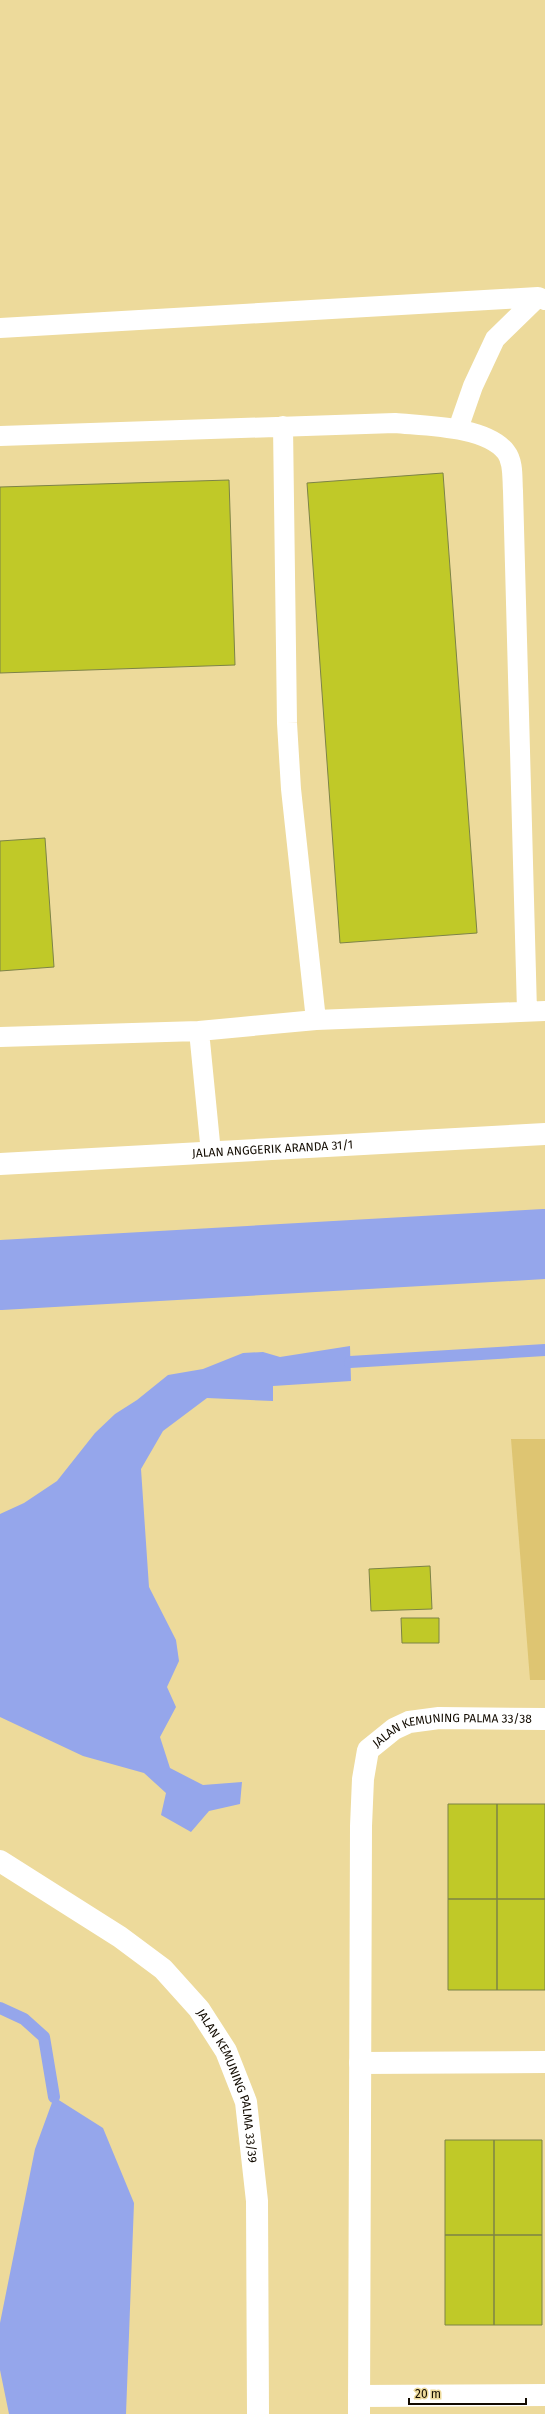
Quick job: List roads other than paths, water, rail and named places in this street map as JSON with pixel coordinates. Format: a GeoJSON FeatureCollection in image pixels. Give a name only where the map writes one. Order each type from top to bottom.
{"type":"FeatureCollection","features":[{"type":"Feature","properties":{"kind":"street","name":"JALAN ANGGERIK ARANDA 31/1"},"geometry":{"type":"LineString","coordinates":[[0,1164],[545,1134]]}},
{"type":"Feature","properties":{"kind":"street","name":"JALAN KEMUNING PALMA 33/38"},"geometry":{"type":"LineString","coordinates":[[360,2063],[361,1826],[363,1779],[368,1750],[394,1729],[409,1722],[439,1718],[545,1719]]}},
{"type":"Feature","properties":{"kind":"street","name":"JALAN KEMUNING PALMA 33/39"},"geometry":{"type":"LineString","coordinates":[[0,1861],[120,1936],[163,1969],[199,2009],[226,2051],[246,2102],[257,2201],[258,2414]]}},
{"type":"Feature","properties":{"kind":"street"},"geometry":{"type":"LineString","coordinates":[[545,2062],[360,2063],[359,2405],[545,2395]]}},
{"type":"Feature","properties":{"kind":"lane"},"geometry":{"type":"LineString","coordinates":[[0,328],[542,298]]}},
{"type":"Feature","properties":{"kind":"lane"},"geometry":{"type":"LineString","coordinates":[[458,429],[473,386],[495,339],[542,298]]}},
{"type":"Feature","properties":{"kind":"lane"},"geometry":{"type":"LineString","coordinates":[[0,436],[395,423],[458,429],[499,445],[507,453],[512,467],[536,1011],[316,1020],[199,1031],[0,1037]]}},
{"type":"Feature","properties":{"kind":"lane"},"geometry":{"type":"LineString","coordinates":[[283,426],[287,723],[291,789],[316,1020]]}},
{"type":"Feature","properties":{"kind":"lane"},"geometry":{"type":"LineString","coordinates":[[199,1031],[211,1153]]}},
{"type":"Feature","properties":{"kind":"water"},"geometry":{"type":"Polygon","coordinates":[[[350,1346],[351,1381],[273,1386],[273,1401],[207,1398],[163,1431],[141,1469],[149,1587],[176,1640],[179,1661],[167,1687],[176,1707],[160,1737],[170,1768],[203,1785],[242,1782],[240,1804],[209,1811],[191,1832],[161,1815],[166,1793],[144,1773],[83,1756],[0,1717],[0,1514],[24,1503],[57,1481],[95,1433],[115,1414],[137,1400],[168,1375],[203,1369],[243,1353],[263,1352],[280,1357],[350,1346]]]}},
{"type":"Feature","properties":{"kind":"water"},"geometry":{"type":"Polygon","coordinates":[[[54,2097],[103,2128],[134,2203],[126,2414],[9,2414],[0,2370],[0,2323],[35,2149],[54,2097]]]}},
{"type":"Feature","properties":{"kind":"waterway"},"geometry":{"type":"LineString","coordinates":[[0,1275],[545,1244]]}},
{"type":"Feature","properties":{"kind":"waterway"},"geometry":{"type":"LineString","coordinates":[[350,1362],[545,1350]]}},
{"type":"Feature","properties":{"kind":"waterway"},"geometry":{"type":"LineString","coordinates":[[0,2008],[24,2019],[44,2037],[54,2097]]}}]}
